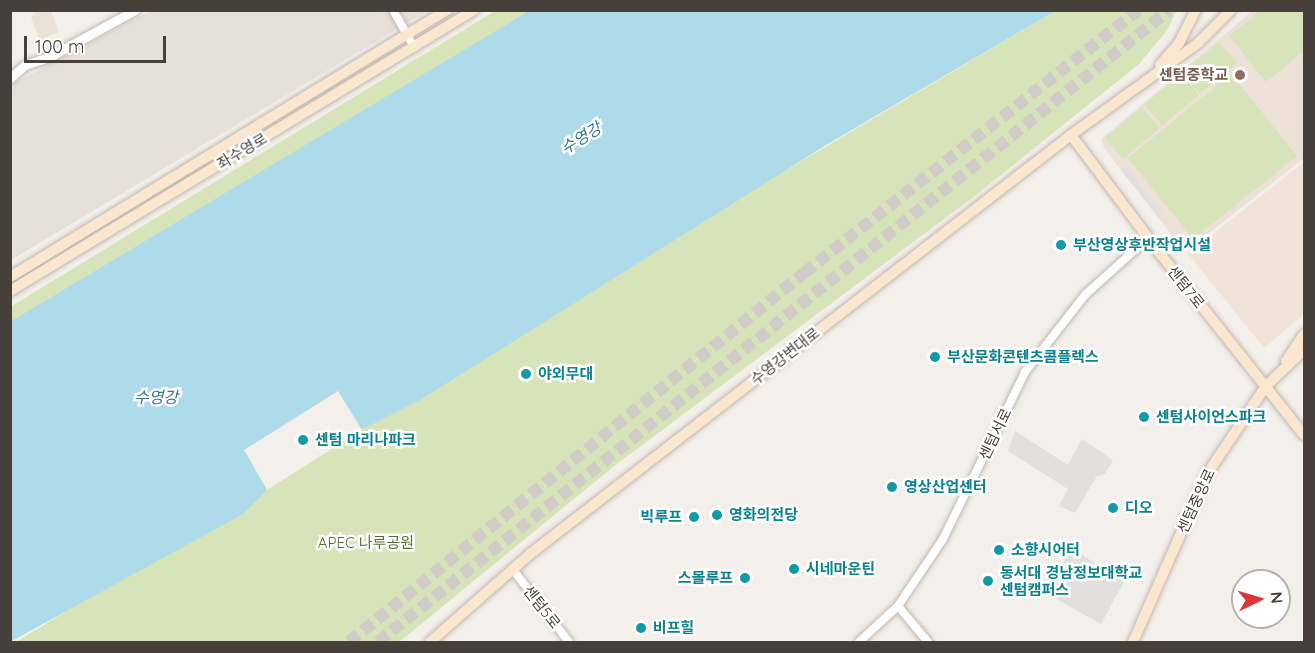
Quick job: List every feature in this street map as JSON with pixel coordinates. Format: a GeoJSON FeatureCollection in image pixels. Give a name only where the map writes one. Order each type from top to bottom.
{"type":"FeatureCollection","features":[{"type":"Feature","properties":{"kind":"main road","name":"좌수영로"},"geometry":{"type":"LineString","coordinates":[[10,277],[447,10]]}},
{"type":"Feature","properties":{"kind":"main road","name":"좌수영로"},"geometry":{"type":"LineString","coordinates":[[10,291],[474,10]]}},
{"type":"Feature","properties":{"kind":"main road","name":"수영강변대로"},"geometry":{"type":"LineString","coordinates":[[1148,78],[1179,43],[1196,10]]}},
{"type":"Feature","properties":{"kind":"main road","name":"수영강변대로"},"geometry":{"type":"LineString","coordinates":[[430,642],[514,571],[530,554],[1071,135],[1198,43],[1231,10]]}},
{"type":"Feature","properties":{"kind":"main road","name":"센텀7로"},"geometry":{"type":"LineString","coordinates":[[1071,135],[1148,238],[1305,435]]}},
{"type":"Feature","properties":{"kind":"main road","name":"센텀중앙로"},"geometry":{"type":"LineString","coordinates":[[1133,642],[1207,474],[1266,386],[1305,334]]}},
{"type":"Feature","properties":{"kind":"main road","name":"센텀중앙로"},"geometry":{"type":"LineString","coordinates":[[1279,371],[1305,350]]}},
{"type":"Feature","properties":{"kind":"main road","name":"센텀중앙로"},"geometry":{"type":"LineString","coordinates":[[1279,371],[1305,359]]}},
{"type":"Feature","properties":{"kind":"street"},"geometry":{"type":"LineString","coordinates":[[10,78],[25,65],[51,56],[135,10]]}},
{"type":"Feature","properties":{"kind":"street"},"geometry":{"type":"LineString","coordinates":[[393,10],[414,47]]}},
{"type":"Feature","properties":{"kind":"street","name":"센텀서로"},"geometry":{"type":"LineString","coordinates":[[859,642],[898,606],[943,539],[1025,372],[1085,295],[1148,238]]}},
{"type":"Feature","properties":{"kind":"street","name":"센텀5로"},"geometry":{"type":"LineString","coordinates":[[514,571],[569,642]]}},
{"type":"Feature","properties":{"kind":"street"},"geometry":{"type":"LineString","coordinates":[[898,606],[928,642]]}},
{"type":"Feature","properties":{"kind":"shaded area"},"geometry":{"type":"Polygon","coordinates":[[[35,10],[51,11],[59,32],[40,40],[31,18],[35,10]]]}},
{"type":"Feature","properties":{"kind":"shaded area"},"geometry":{"type":"Polygon","coordinates":[[[150,11],[427,11],[11,260],[11,85],[150,11]]]}},
{"type":"Feature","properties":{"kind":"shaded area","name":"센텀중학교"},"geometry":{"type":"Polygon","coordinates":[[[1252,11],[1304,11],[1304,158],[1185,252],[1104,148],[1101,139],[1252,11]]]}},
{"type":"Feature","properties":{"kind":"shaded area"},"geometry":{"type":"Polygon","coordinates":[[[1304,162],[1304,314],[1264,348],[1188,254],[1304,162]]]}},
{"type":"Feature","properties":{"kind":"shaded area"},"geometry":{"type":"Polygon","coordinates":[[[1126,166],[1163,213],[1158,217],[1121,170],[1126,166]]]}},
{"type":"Feature","properties":{"kind":"shaded area"},"geometry":{"type":"Polygon","coordinates":[[[1015,431],[1068,465],[1082,439],[1113,460],[1105,474],[1097,476],[1075,513],[1059,506],[1068,489],[1008,451],[1015,431]]]}},
{"type":"Feature","properties":{"kind":"shaded area"},"geometry":{"type":"Polygon","coordinates":[[[1071,549],[1125,580],[1101,624],[1046,593],[1071,549]]]}},
{"type":"Feature","properties":{"kind":"green space"},"geometry":{"type":"Polygon","coordinates":[[[495,11],[546,11],[11,333],[10,307],[495,11]]]}},
{"type":"Feature","properties":{"kind":"green space","name":"APEC 나루공원"},"geometry":{"type":"Polygon","coordinates":[[[1055,11],[1176,11],[1168,29],[1139,64],[976,195],[613,467],[399,642],[16,642],[778,175],[1055,11]]]}},
{"type":"Feature","properties":{"kind":"green space"},"geometry":{"type":"Polygon","coordinates":[[[1260,11],[1304,11],[1304,51],[1266,82],[1229,36],[1260,11]]]}},
{"type":"Feature","properties":{"kind":"green space"},"geometry":{"type":"Polygon","coordinates":[[[1219,42],[1237,63],[1200,94],[1182,73],[1219,42]]]}},
{"type":"Feature","properties":{"kind":"green space"},"geometry":{"type":"Polygon","coordinates":[[[1181,74],[1199,95],[1162,126],[1144,105],[1181,74]]]}},
{"type":"Feature","properties":{"kind":"green space"},"geometry":{"type":"Polygon","coordinates":[[[1231,74],[1297,156],[1193,239],[1128,158],[1231,74]]]}},
{"type":"Feature","properties":{"kind":"green space"},"geometry":{"type":"Polygon","coordinates":[[[1142,107],[1160,128],[1123,159],[1105,138],[1142,107]]]}},
{"type":"Feature","properties":{"kind":"water","name":"수영강"},"geometry":{"type":"Polygon","coordinates":[[[529,11],[1055,11],[826,145],[420,400],[361,430],[267,490],[243,514],[10,642],[10,322],[529,11]]]}},
{"type":"Feature","properties":{"kind":"pier","name":"센텀 마리나파크"},"geometry":{"type":"Polygon","coordinates":[[[338,391],[362,430],[267,490],[244,450],[338,391]]]}},
{"type":"Feature","properties":{"kind":"tunnel"},"geometry":{"type":"LineString","coordinates":[[349,642],[804,273],[1138,10]]}},
{"type":"Feature","properties":{"kind":"tunnel"},"geometry":{"type":"LineString","coordinates":[[378,642],[1169,10]]}},
{"type":"Feature","properties":{"kind":"place","name":"센텀중학교"},"geometry":{"type":"Point","coordinates":[1240,75]}},
{"type":"Feature","properties":{"kind":"place","name":"부산영상후반작업시설"},"geometry":{"type":"Point","coordinates":[1061,245]}},
{"type":"Feature","properties":{"kind":"place","name":"부산문화콘텐츠콤플렉스"},"geometry":{"type":"Point","coordinates":[935,357]}},
{"type":"Feature","properties":{"kind":"place","name":"야외무대"},"geometry":{"type":"Point","coordinates":[526,374]}},
{"type":"Feature","properties":{"kind":"place","name":"센텀사이언스파크"},"geometry":{"type":"Point","coordinates":[1144,417]}},
{"type":"Feature","properties":{"kind":"place","name":"센텀 마리나파크"},"geometry":{"type":"Point","coordinates":[303,440]}},
{"type":"Feature","properties":{"kind":"place","name":"영상산업센터"},"geometry":{"type":"Point","coordinates":[892,487]}},
{"type":"Feature","properties":{"kind":"place","name":"디오"},"geometry":{"type":"Point","coordinates":[1113,508]}},
{"type":"Feature","properties":{"kind":"place","name":"영화의전당"},"geometry":{"type":"Point","coordinates":[717,515]}},
{"type":"Feature","properties":{"kind":"place","name":"빅루프"},"geometry":{"type":"Point","coordinates":[694,517]}},
{"type":"Feature","properties":{"kind":"place","name":"소향시어터"},"geometry":{"type":"Point","coordinates":[999,550]}},
{"type":"Feature","properties":{"kind":"place","name":"시네마운틴"},"geometry":{"type":"Point","coordinates":[794,569]}},
{"type":"Feature","properties":{"kind":"place","name":"스몰루프"},"geometry":{"type":"Point","coordinates":[745,578]}},
{"type":"Feature","properties":{"kind":"place","name":"동서대 경남정보대학교 센텀캠퍼스"},"geometry":{"type":"Point","coordinates":[988,581]}},
{"type":"Feature","properties":{"kind":"place","name":"비프힐"},"geometry":{"type":"Point","coordinates":[641,628]}}]}
